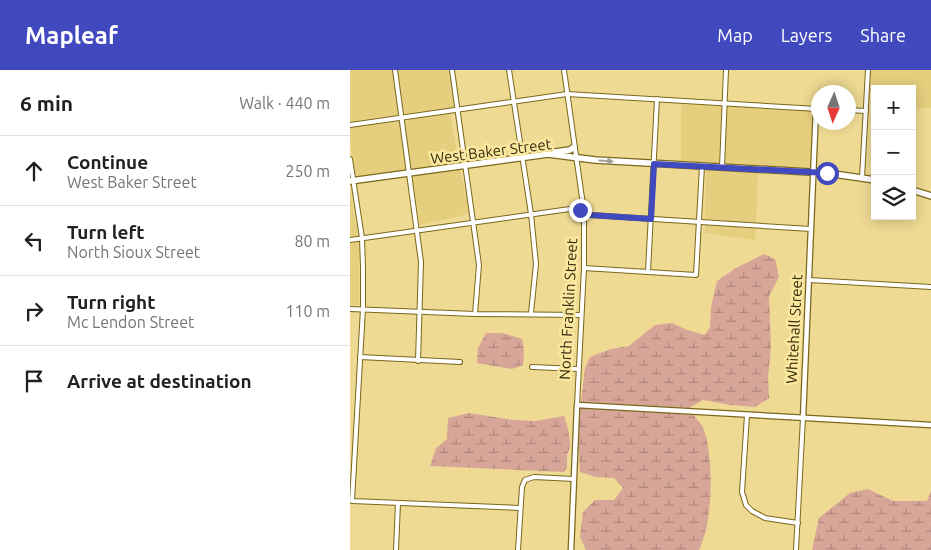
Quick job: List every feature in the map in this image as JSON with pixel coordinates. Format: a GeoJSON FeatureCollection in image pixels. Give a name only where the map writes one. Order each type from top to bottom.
{"type":"FeatureCollection","features":[{"type":"Feature","properties":{"kind":"main road"},"geometry":{"type":"LineString","coordinates":[[548,154],[570,150],[574,147]]}},
{"type":"Feature","properties":{"kind":"main road","name":"West Baker Street"},"geometry":{"type":"LineString","coordinates":[[352,181],[548,154],[595,160],[813,172],[871,179]]}},
{"type":"Feature","properties":{"kind":"main road"},"geometry":{"type":"LineString","coordinates":[[916,191],[931,196]]}},
{"type":"Feature","properties":{"kind":"street"},"geometry":{"type":"LineString","coordinates":[[395,70],[421,262],[418,361]]}},
{"type":"Feature","properties":{"kind":"street"},"geometry":{"type":"LineString","coordinates":[[452,70],[479,265],[475,314]]}},
{"type":"Feature","properties":{"kind":"street"},"geometry":{"type":"LineString","coordinates":[[510,70],[521,157],[531,214],[536,264],[531,313]]}},
{"type":"Feature","properties":{"kind":"street","name":"North Franklin Street"},"geometry":{"type":"LineString","coordinates":[[564,70],[584,212],[584,268],[571,550]]}},
{"type":"Feature","properties":{"kind":"street"},"geometry":{"type":"LineString","coordinates":[[722,167],[726,70]]}},
{"type":"Feature","properties":{"kind":"street"},"geometry":{"type":"LineString","coordinates":[[862,178],[868,70]]}},
{"type":"Feature","properties":{"kind":"street"},"geometry":{"type":"LineString","coordinates":[[350,125],[567,94],[811,108]]}},
{"type":"Feature","properties":{"kind":"street"},"geometry":{"type":"LineString","coordinates":[[648,271],[657,100]]}},
{"type":"Feature","properties":{"kind":"street"},"geometry":{"type":"LineString","coordinates":[[856,110],[866,111]]}},
{"type":"Feature","properties":{"kind":"street","name":"Whitehall Street"},"geometry":{"type":"LineString","coordinates":[[796,550],[816,130]]}},
{"type":"Feature","properties":{"kind":"street"},"geometry":{"type":"LineString","coordinates":[[350,159],[362,238],[363,309],[352,469],[352,501],[520,508]]}},
{"type":"Feature","properties":{"kind":"street"},"geometry":{"type":"LineString","coordinates":[[584,268],[696,275],[702,166]]}},
{"type":"Feature","properties":{"kind":"street"},"geometry":{"type":"LineString","coordinates":[[350,240],[577,208],[590,215],[811,229]]}},
{"type":"Feature","properties":{"kind":"street"},"geometry":{"type":"LineString","coordinates":[[809,280],[931,287]]}},
{"type":"Feature","properties":{"kind":"street"},"geometry":{"type":"LineString","coordinates":[[350,309],[475,314],[531,313],[581,315]]}},
{"type":"Feature","properties":{"kind":"street"},"geometry":{"type":"LineString","coordinates":[[360,357],[460,362]]}},
{"type":"Feature","properties":{"kind":"street"},"geometry":{"type":"LineString","coordinates":[[532,367],[578,369]]}},
{"type":"Feature","properties":{"kind":"street"},"geometry":{"type":"LineString","coordinates":[[577,404],[931,425]]}},
{"type":"Feature","properties":{"kind":"street"},"geometry":{"type":"LineString","coordinates":[[350,410],[356,411]]}},
{"type":"Feature","properties":{"kind":"street"},"geometry":{"type":"LineString","coordinates":[[747,415],[742,492],[746,505],[764,518],[798,523]]}},
{"type":"Feature","properties":{"kind":"street"},"geometry":{"type":"LineString","coordinates":[[518,550],[522,487],[525,480],[534,477],[574,479]]}},
{"type":"Feature","properties":{"kind":"street"},"geometry":{"type":"LineString","coordinates":[[396,550],[398,503]]}},
{"type":"Feature","properties":{"kind":"shaded area"},"geometry":{"type":"Polygon","coordinates":[[[350,70],[393,70],[399,115],[350,122],[350,70]]]}},
{"type":"Feature","properties":{"kind":"shaded area"},"geometry":{"type":"Polygon","coordinates":[[[397,70],[450,70],[455,107],[403,114],[397,70]]]}},
{"type":"Feature","properties":{"kind":"shaded area"},"geometry":{"type":"Polygon","coordinates":[[[871,70],[931,70],[931,108],[916,109],[916,85],[871,85],[870,92],[871,70]]]}},
{"type":"Feature","properties":{"kind":"shaded area"},"geometry":{"type":"Polygon","coordinates":[[[681,104],[722,106],[719,165],[681,162],[681,104]]]}},
{"type":"Feature","properties":{"kind":"shaded area"},"geometry":{"type":"Polygon","coordinates":[[[727,106],[811,111],[810,170],[724,165],[727,106]]]}},
{"type":"Feature","properties":{"kind":"shaded area"},"geometry":{"type":"Polygon","coordinates":[[[450,113],[459,163],[411,170],[404,120],[450,113]]]}},
{"type":"Feature","properties":{"kind":"shaded area"},"geometry":{"type":"Polygon","coordinates":[[[400,120],[407,171],[355,177],[350,128],[400,120]]]}},
{"type":"Feature","properties":{"kind":"shaded area"},"geometry":{"type":"Polygon","coordinates":[[[460,169],[470,214],[420,225],[412,175],[460,169]]]}},
{"type":"Feature","properties":{"kind":"shaded area"},"geometry":{"type":"Polygon","coordinates":[[[706,169],[758,172],[756,223],[705,219],[706,169]]]}},
{"type":"Feature","properties":{"kind":"shaded area"},"geometry":{"type":"Polygon","coordinates":[[[350,189],[358,236],[350,237],[350,189]]]}},
{"type":"Feature","properties":{"kind":"shaded area"},"geometry":{"type":"Polygon","coordinates":[[[705,225],[756,228],[755,240],[705,233],[705,225]]]}},
{"type":"Feature","properties":{"kind":"shaded area"},"geometry":{"type":"Polygon","coordinates":[[[359,242],[359,305],[350,305],[350,243],[359,242]]]}},
{"type":"Feature","properties":{"kind":"green space"},"geometry":{"type":"Polygon","coordinates":[[[764,254],[775,259],[779,277],[769,296],[771,347],[768,376],[769,398],[755,407],[703,400],[689,408],[581,402],[585,368],[590,357],[611,349],[629,346],[655,325],[672,323],[705,335],[710,327],[711,307],[717,281],[736,268],[764,254]]]}},
{"type":"Feature","properties":{"kind":"green space"},"geometry":{"type":"Polygon","coordinates":[[[486,333],[502,333],[522,339],[524,350],[523,365],[512,369],[477,363],[478,348],[486,333]]]}},
{"type":"Feature","properties":{"kind":"green space"},"geometry":{"type":"Polygon","coordinates":[[[580,407],[693,414],[704,430],[711,474],[707,524],[699,550],[586,550],[580,537],[583,512],[595,500],[614,500],[623,488],[614,478],[596,477],[580,472],[578,436],[580,407]]]}},
{"type":"Feature","properties":{"kind":"green space"},"geometry":{"type":"Polygon","coordinates":[[[469,413],[513,420],[536,421],[564,416],[570,441],[567,468],[564,472],[430,466],[436,448],[447,439],[448,418],[469,413]]]}},
{"type":"Feature","properties":{"kind":"green space"},"geometry":{"type":"Polygon","coordinates":[[[868,489],[893,501],[927,501],[931,491],[931,550],[812,550],[819,518],[850,493],[868,489]]]}},
{"type":"Feature","properties":{"kind":"route"},"geometry":{"type":"LineString","coordinates":[[580,210],[590,215],[651,219],[654,164],[827,173]]}}]}
